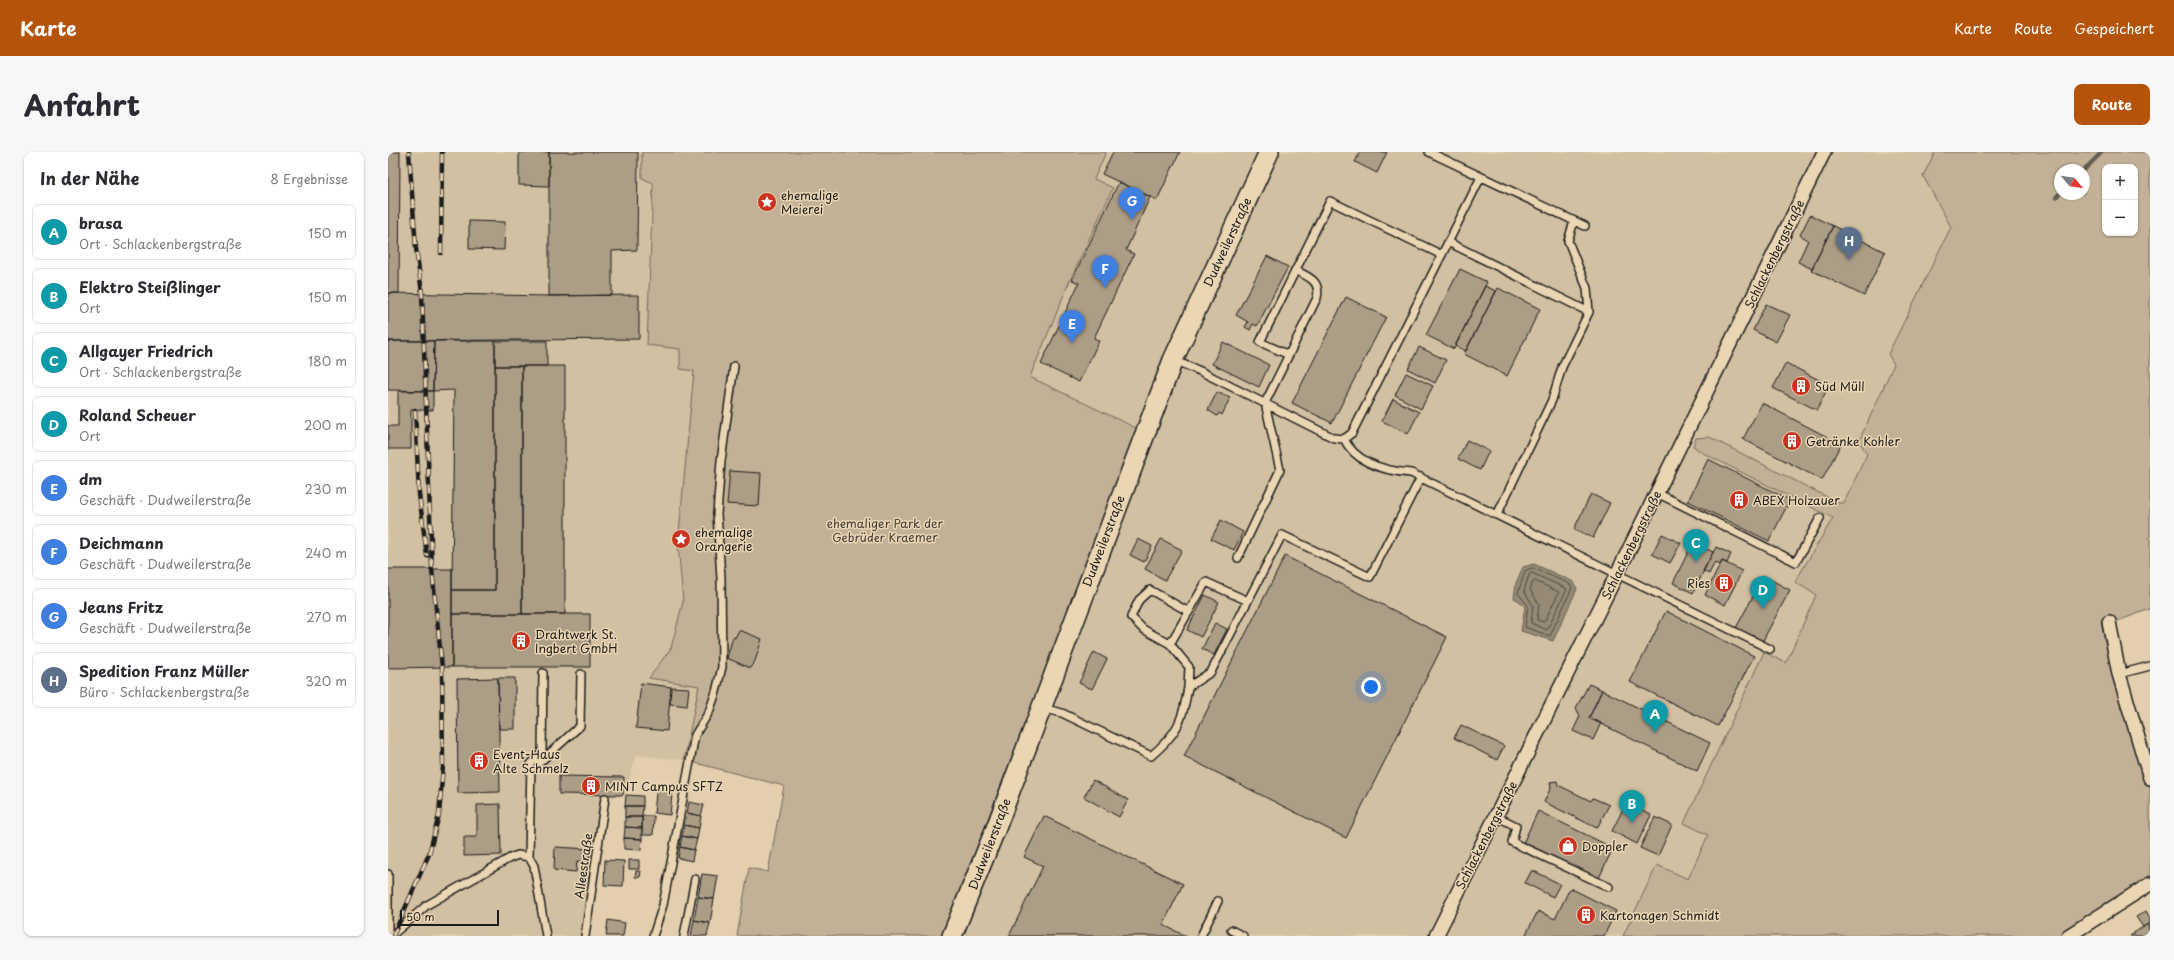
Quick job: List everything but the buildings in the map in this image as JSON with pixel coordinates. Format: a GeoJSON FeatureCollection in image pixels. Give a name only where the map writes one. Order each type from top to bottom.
{"type":"FeatureCollection","features":[{"type":"Feature","properties":{"kind":"main road","name":"Dudweilerstraße"},"geometry":{"type":"LineString","coordinates":[[952,936],[996,828],[1173,360],[1269,152]]}},
{"type":"Feature","properties":{"kind":"street","name":"Schlackenbergstraße"},"geometry":{"type":"LineString","coordinates":[[1436,936],[1617,574],[1824,152]]}},
{"type":"Feature","properties":{"kind":"street"},"geometry":{"type":"LineString","coordinates":[[2109,622],[2119,674],[2150,778]]}},
{"type":"Feature","properties":{"kind":"street"},"geometry":{"type":"LineString","coordinates":[[2068,936],[2150,884]]}},
{"type":"Feature","properties":{"kind":"lane"},"geometry":{"type":"LineString","coordinates":[[1429,152],[1585,226]]}},
{"type":"Feature","properties":{"kind":"lane"},"geometry":{"type":"LineString","coordinates":[[1173,360],[1334,438],[1344,439],[1352,433],[1482,177]]}},
{"type":"Feature","properties":{"kind":"lane"},"geometry":{"type":"LineString","coordinates":[[1289,355],[1260,342],[1330,201],[1442,255]]}},
{"type":"Feature","properties":{"kind":"lane"},"geometry":{"type":"LineString","coordinates":[[1497,515],[1552,400],[1562,367],[1589,312],[1587,288],[1568,241],[1574,221]]}},
{"type":"Feature","properties":{"kind":"lane"},"geometry":{"type":"LineString","coordinates":[[1448,242],[1589,312]]}},
{"type":"Feature","properties":{"kind":"lane"},"geometry":{"type":"LineString","coordinates":[[1238,558],[1280,470],[1264,404],[1317,298],[1319,289],[1316,282],[1296,270]]}},
{"type":"Feature","properties":{"kind":"lane"},"geometry":{"type":"LineString","coordinates":[[653,936],[662,905],[695,736],[709,712],[722,668],[721,578],[717,514],[721,461],[734,366]]}},
{"type":"Feature","properties":{"kind":"lane"},"geometry":{"type":"LineString","coordinates":[[1344,439],[1349,449],[1355,455],[1391,471],[1411,473],[1421,477],[1770,649]]}},
{"type":"Feature","properties":{"kind":"lane"},"geometry":{"type":"LineString","coordinates":[[1188,687],[1211,672],[1282,535],[1370,577],[1421,477]]}},
{"type":"Feature","properties":{"kind":"lane"},"geometry":{"type":"LineString","coordinates":[[1657,493],[1796,562],[1820,518]]}},
{"type":"Feature","properties":{"kind":"lane"},"geometry":{"type":"LineString","coordinates":[[1170,644],[1206,582],[1248,601]]}},
{"type":"Feature","properties":{"kind":"lane"},"geometry":{"type":"LineString","coordinates":[[1041,707],[1062,713],[1151,756],[1169,740],[1184,713],[1189,667],[1170,644],[1143,629],[1131,617],[1139,600],[1150,590],[1189,612]]}},
{"type":"Feature","properties":{"kind":"lane"},"geometry":{"type":"LineString","coordinates":[[2119,674],[2150,666]]}},
{"type":"Feature","properties":{"kind":"lane"},"geometry":{"type":"LineString","coordinates":[[542,673],[542,754],[530,764],[529,857],[534,866],[546,936]]}},
{"type":"Feature","properties":{"kind":"lane"},"geometry":{"type":"LineString","coordinates":[[539,764],[580,726],[581,674]]}},
{"type":"Feature","properties":{"kind":"lane","name":"Alleestraße"},"geometry":{"type":"LineString","coordinates":[[584,936],[605,798]]}},
{"type":"Feature","properties":{"kind":"lane"},"geometry":{"type":"LineString","coordinates":[[1496,816],[1516,826],[1512,842],[1609,887]]}},
{"type":"Feature","properties":{"kind":"lane"},"geometry":{"type":"LineString","coordinates":[[391,936],[427,905],[450,891],[510,858],[518,855],[529,857]]}},
{"type":"Feature","properties":{"kind":"lane"},"geometry":{"type":"LineString","coordinates":[[388,874],[388,929]]}},
{"type":"Feature","properties":{"kind":"lane"},"geometry":{"type":"LineString","coordinates":[[684,936],[695,879]]}},
{"type":"Feature","properties":{"kind":"lane"},"geometry":{"type":"LineString","coordinates":[[1201,936],[1218,901]]}},
{"type":"Feature","properties":{"kind":"lane"},"geometry":{"type":"LineString","coordinates":[[1231,930],[1243,936]]}},
{"type":"Feature","properties":{"kind":"shaded area"},"geometry":{"type":"Polygon","coordinates":[[[388,152],[652,152],[647,345],[680,349],[694,370],[678,543],[683,602],[671,648],[649,677],[700,686],[684,760],[636,755],[624,796],[609,797],[584,936],[388,936],[388,152]]]}},
{"type":"Feature","properties":{"kind":"shaded area"},"geometry":{"type":"Polygon","coordinates":[[[1106,152],[1935,152],[1923,176],[1951,227],[1888,353],[1894,364],[1859,441],[1867,454],[1844,503],[1839,503],[1696,438],[1693,445],[1703,453],[1833,518],[1795,582],[1816,595],[1785,664],[1764,652],[1684,822],[1708,835],[1688,879],[1657,865],[1623,936],[943,936],[1138,429],[1029,377],[1068,285],[1113,188],[1093,179],[1106,152]]]}},
{"type":"Feature","properties":{"kind":"green space","name":"ehemaliger Park der Gebrüder Kraemer"},"geometry":{"type":"Polygon","coordinates":[[[642,152],[1106,152],[1094,179],[1113,188],[1068,285],[1030,377],[1138,429],[943,936],[737,936],[749,868],[768,872],[784,786],[684,760],[699,686],[649,678],[671,648],[683,602],[678,543],[694,371],[680,369],[680,349],[647,345],[653,183],[642,178],[642,152]]]}},
{"type":"Feature","properties":{"kind":"green space"},"geometry":{"type":"Polygon","coordinates":[[[1935,152],[2150,152],[2150,609],[2104,626],[2150,786],[2150,881],[2062,936],[1623,936],[1657,865],[1688,879],[1708,835],[1684,823],[1764,652],[1786,663],[1816,595],[1795,582],[1833,518],[1703,453],[1693,446],[1696,438],[1709,437],[1839,503],[1844,503],[1867,454],[1859,441],[1894,364],[1888,354],[1951,227],[1923,176],[1935,152]]]}},
{"type":"Feature","properties":{"kind":"water"},"geometry":{"type":"Polygon","coordinates":[[[1534,564],[1574,582],[1577,589],[1553,641],[1521,631],[1525,607],[1514,598],[1516,583],[1523,567],[1534,564]]]}},
{"type":"Feature","properties":{"kind":"waterway"},"geometry":{"type":"LineString","coordinates":[[2090,164],[2102,152]]}},
{"type":"Feature","properties":{"kind":"railway"},"geometry":{"type":"LineString","coordinates":[[393,936],[429,854],[439,815],[443,766],[442,668],[432,569],[422,293],[416,248],[409,152]]}},
{"type":"Feature","properties":{"kind":"railway"},"geometry":{"type":"LineString","coordinates":[[441,253],[442,152]]}},
{"type":"Feature","properties":{"kind":"railway"},"geometry":{"type":"LineString","coordinates":[[415,410],[419,494],[427,556]]}},
{"type":"Feature","properties":{"kind":"place","name":"ehemalige Meierei"},"geometry":{"type":"Point","coordinates":[767,202]}},
{"type":"Feature","properties":{"kind":"place","name":"Jeans Fritz"},"geometry":{"type":"Point","coordinates":[1132,220]}},
{"type":"Feature","properties":{"kind":"place","name":"Spedition Franz Müller"},"geometry":{"type":"Point","coordinates":[1849,260]}},
{"type":"Feature","properties":{"kind":"place","name":"Deichmann"},"geometry":{"type":"Point","coordinates":[1105,288]}},
{"type":"Feature","properties":{"kind":"place","name":"dm"},"geometry":{"type":"Point","coordinates":[1072,343]}},
{"type":"Feature","properties":{"kind":"place","name":"Süd Müll"},"geometry":{"type":"Point","coordinates":[1801,386]}},
{"type":"Feature","properties":{"kind":"place","name":"Getränke Kohler"},"geometry":{"type":"Point","coordinates":[1792,441]}},
{"type":"Feature","properties":{"kind":"place","name":"ABEX Holzauer"},"geometry":{"type":"Point","coordinates":[1739,500]}},
{"type":"Feature","properties":{"kind":"place","name":"ehemalige Orangerie"},"geometry":{"type":"Point","coordinates":[681,539]}},
{"type":"Feature","properties":{"kind":"place","name":"Allgayer Friedrich"},"geometry":{"type":"Point","coordinates":[1696,562]}},
{"type":"Feature","properties":{"kind":"place","name":"Ries"},"geometry":{"type":"Point","coordinates":[1724,583]}},
{"type":"Feature","properties":{"kind":"place","name":"Roland Scheuer"},"geometry":{"type":"Point","coordinates":[1763,609]}},
{"type":"Feature","properties":{"kind":"place","name":"Drahtwerk St. Ingbert GmbH"},"geometry":{"type":"Point","coordinates":[521,641]}},
{"type":"Feature","properties":{"kind":"place","name":"brasa"},"geometry":{"type":"Point","coordinates":[1655,733]}},
{"type":"Feature","properties":{"kind":"place","name":"Event-Haus Alte Schmelz"},"geometry":{"type":"Point","coordinates":[479,761]}},
{"type":"Feature","properties":{"kind":"place","name":"MINT Campus SFTZ"},"geometry":{"type":"Point","coordinates":[591,786]}},
{"type":"Feature","properties":{"kind":"place","name":"Elektro Steißlinger"},"geometry":{"type":"Point","coordinates":[1632,823]}},
{"type":"Feature","properties":{"kind":"place","name":"Doppler"},"geometry":{"type":"Point","coordinates":[1568,846]}},
{"type":"Feature","properties":{"kind":"place","name":"Kartonagen Schmidt"},"geometry":{"type":"Point","coordinates":[1586,915]}}]}
